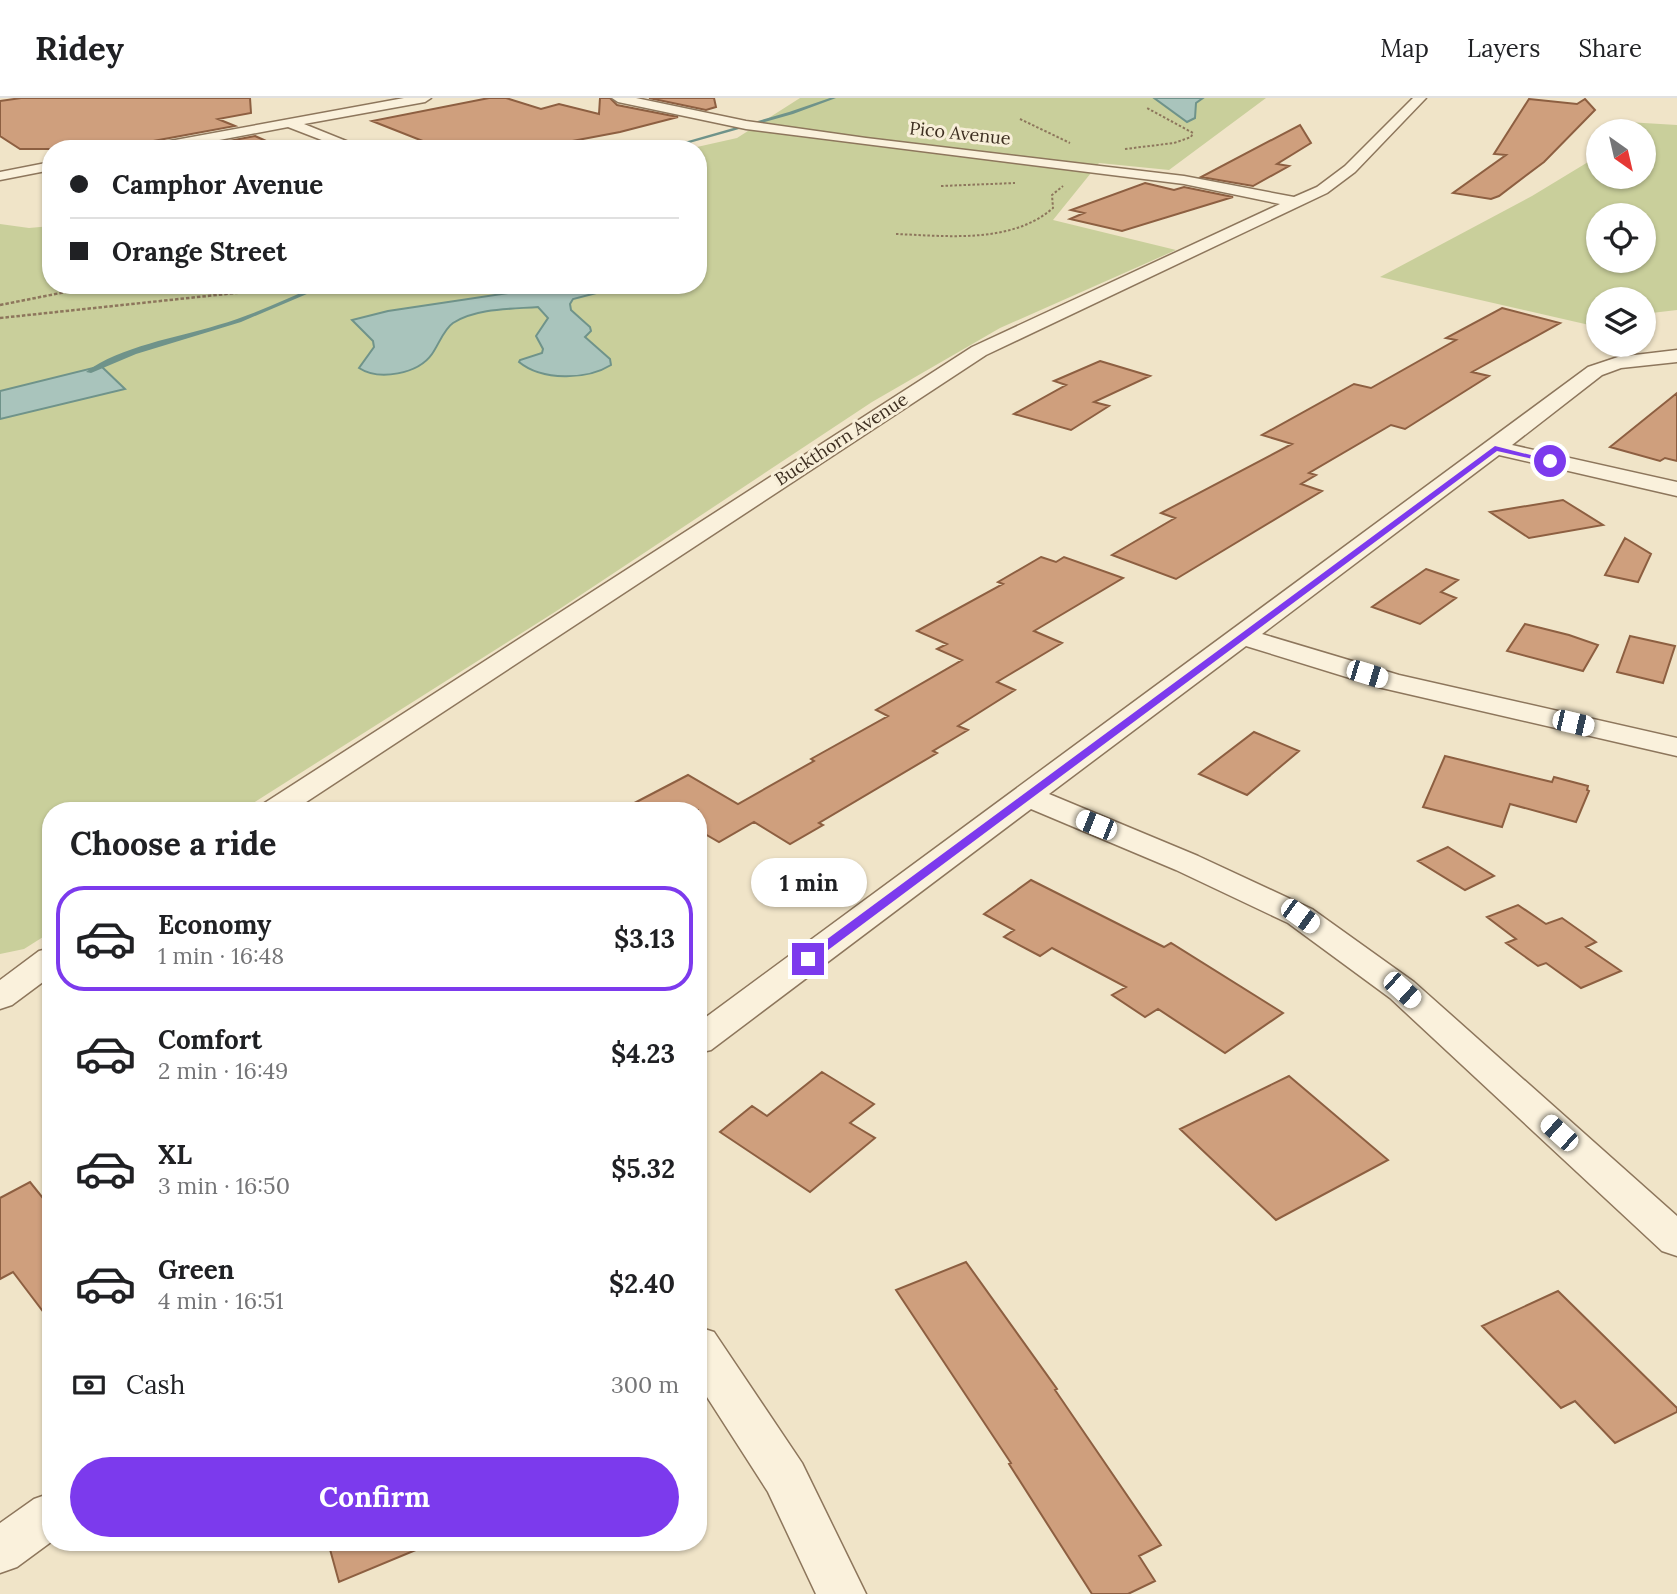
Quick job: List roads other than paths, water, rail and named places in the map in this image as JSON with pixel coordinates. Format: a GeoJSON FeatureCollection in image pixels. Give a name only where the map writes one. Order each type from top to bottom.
{"type":"FeatureCollection","features":[{"type":"Feature","properties":{"kind":"street"},"geometry":{"type":"LineString","coordinates":[[200,140],[425,98]]}},
{"type":"Feature","properties":{"kind":"street","name":"Pico Avenue"},"geometry":{"type":"LineString","coordinates":[[618,98],[746,125],[866,142],[1082,162],[1298,203]]}},
{"type":"Feature","properties":{"kind":"street","name":"Buckthorn Avenue"},"geometry":{"type":"LineString","coordinates":[[286,802],[979,351],[1322,190],[1350,169],[1420,98]]}},
{"type":"Feature","properties":{"kind":"street"},"geometry":{"type":"LineString","coordinates":[[292,124],[335,140]]}},
{"type":"Feature","properties":{"kind":"street"},"geometry":{"type":"LineString","coordinates":[[0,176],[42,168]]}},
{"type":"Feature","properties":{"kind":"street"},"geometry":{"type":"LineString","coordinates":[[707,1034],[1595,371],[1618,363],[1677,356]]}},
{"type":"Feature","properties":{"kind":"street"},"geometry":{"type":"LineString","coordinates":[[1495,448],[1677,489]]}},
{"type":"Feature","properties":{"kind":"street"},"geometry":{"type":"LineString","coordinates":[[1241,636],[1392,682],[1677,747]]}},
{"type":"Feature","properties":{"kind":"street"},"geometry":{"type":"LineString","coordinates":[[1027,796],[1187,863],[1300,916],[1402,990],[1677,1240]]}},
{"type":"Feature","properties":{"kind":"street"},"geometry":{"type":"LineString","coordinates":[[0,997],[42,966]]}},
{"type":"Feature","properties":{"kind":"street"},"geometry":{"type":"LineString","coordinates":[[707,1359],[785,1478],[841,1594]]}},
{"type":"Feature","properties":{"kind":"street"},"geometry":{"type":"LineString","coordinates":[[0,1551],[42,1521]]}},
{"type":"Feature","properties":{"kind":"water"},"geometry":{"type":"Polygon","coordinates":[[[1154,98],[1203,98],[1196,103],[1195,118],[1187,122],[1154,98]]]}},
{"type":"Feature","properties":{"kind":"water"},"geometry":{"type":"Polygon","coordinates":[[[502,294],[592,294],[573,299],[571,310],[590,327],[591,331],[585,337],[610,359],[611,365],[590,374],[565,376],[540,373],[519,362],[542,353],[543,349],[536,336],[548,318],[538,307],[472,314],[453,323],[432,354],[418,366],[387,375],[367,372],[359,368],[374,347],[373,341],[352,320],[388,311],[502,294]]]}},
{"type":"Feature","properties":{"kind":"water"},"geometry":{"type":"Polygon","coordinates":[[[101,366],[125,389],[0,419],[0,391],[101,366]]]}},
{"type":"Feature","properties":{"kind":"waterway"},"geometry":{"type":"LineString","coordinates":[[694,140],[834,98]]}},
{"type":"Feature","properties":{"kind":"waterway"},"geometry":{"type":"LineString","coordinates":[[89,372],[133,352],[210,330],[303,294]]}}]}
